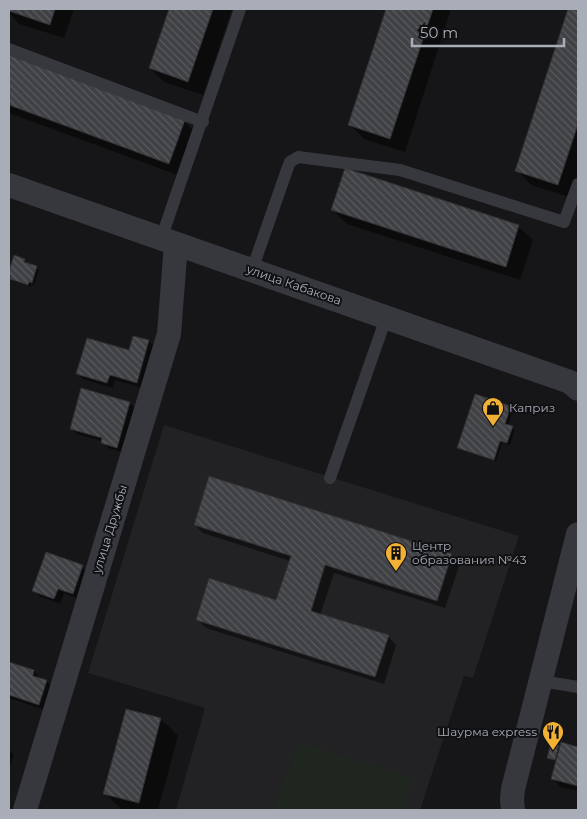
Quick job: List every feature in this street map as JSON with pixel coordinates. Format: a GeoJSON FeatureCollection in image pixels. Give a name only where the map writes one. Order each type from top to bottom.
{"type":"FeatureCollection","features":[{"type":"Feature","properties":{"kind":"street","name":"улица Кабакова"},"geometry":{"type":"LineString","coordinates":[[9,185],[570,382],[578,388]]}},
{"type":"Feature","properties":{"kind":"street","name":"улица Дружбы"},"geometry":{"type":"LineString","coordinates":[[25,810],[169,334],[168,241]]}},
{"type":"Feature","properties":{"kind":"street"},"geometry":{"type":"LineString","coordinates":[[514,810],[512,800],[513,789],[578,534]]}},
{"type":"Feature","properties":{"kind":"lane"},"geometry":{"type":"LineString","coordinates":[[168,241],[203,122],[240,9]]}},
{"type":"Feature","properties":{"kind":"lane"},"geometry":{"type":"LineString","coordinates":[[9,49],[203,122]]}},
{"type":"Feature","properties":{"kind":"lane"},"geometry":{"type":"LineString","coordinates":[[252,270],[290,162],[298,157],[400,170],[564,222],[578,184]]}},
{"type":"Feature","properties":{"kind":"lane"},"geometry":{"type":"LineString","coordinates":[[330,478],[386,318]]}},
{"type":"Feature","properties":{"kind":"lane"},"geometry":{"type":"LineString","coordinates":[[541,681],[578,687]]}},
{"type":"Feature","properties":{"kind":"shaded area"},"geometry":{"type":"Polygon","coordinates":[[[164,425],[519,536],[473,678],[464,676],[420,810],[176,810],[205,708],[88,673],[164,425]]]}},
{"type":"Feature","properties":{"kind":"shaded area"},"geometry":{"type":"Polygon","coordinates":[[[298,742],[413,778],[401,810],[274,810],[298,742]]]}},
{"type":"Feature","properties":{"kind":"building"},"geometry":{"type":"Polygon","coordinates":[[[9,9],[55,9],[50,25],[9,11],[9,9]]]}},
{"type":"Feature","properties":{"kind":"building"},"geometry":{"type":"Polygon","coordinates":[[[169,9],[213,9],[188,82],[149,68],[169,9]]]}},
{"type":"Feature","properties":{"kind":"building"},"geometry":{"type":"Polygon","coordinates":[[[386,9],[433,9],[390,139],[348,125],[386,9]]]}},
{"type":"Feature","properties":{"kind":"building"},"geometry":{"type":"Polygon","coordinates":[[[568,9],[578,9],[578,124],[558,185],[515,171],[568,9]]]}},
{"type":"Feature","properties":{"kind":"building"},"geometry":{"type":"Polygon","coordinates":[[[9,55],[185,120],[169,164],[9,105],[9,55]]]}},
{"type":"Feature","properties":{"kind":"building"},"geometry":{"type":"Polygon","coordinates":[[[345,168],[519,225],[506,267],[331,210],[345,168]]]}},
{"type":"Feature","properties":{"kind":"building"},"geometry":{"type":"Polygon","coordinates":[[[14,255],[25,259],[24,262],[37,266],[32,283],[29,282],[28,285],[10,279],[9,271],[14,255]]]}},
{"type":"Feature","properties":{"kind":"building"},"geometry":{"type":"Polygon","coordinates":[[[133,336],[149,340],[137,383],[110,375],[107,383],[76,374],[87,338],[129,350],[133,336]]]}},
{"type":"Feature","properties":{"kind":"building"},"geometry":{"type":"Polygon","coordinates":[[[81,388],[130,402],[117,448],[101,443],[102,438],[70,429],[81,388]]]}},
{"type":"Feature","properties":{"kind":"building"},"geometry":{"type":"Polygon","coordinates":[[[475,394],[511,406],[505,424],[513,426],[507,443],[500,441],[494,460],[457,448],[475,394]]]}},
{"type":"Feature","properties":{"kind":"building","name":"Центр образования №43"},"geometry":{"type":"Polygon","coordinates":[[[209,476],[452,554],[437,601],[325,565],[311,611],[389,635],[375,677],[196,620],[209,578],[276,600],[291,556],[194,525],[209,476]]]}},
{"type":"Feature","properties":{"kind":"building"},"geometry":{"type":"Polygon","coordinates":[[[46,552],[83,565],[73,594],[58,589],[54,599],[32,591],[46,552]]]}},
{"type":"Feature","properties":{"kind":"building"},"geometry":{"type":"Polygon","coordinates":[[[9,662],[34,670],[33,676],[47,680],[39,705],[9,695],[9,662]]]}},
{"type":"Feature","properties":{"kind":"building"},"geometry":{"type":"Polygon","coordinates":[[[126,709],[161,718],[139,803],[103,794],[126,709]]]}},
{"type":"Feature","properties":{"kind":"building"},"geometry":{"type":"Polygon","coordinates":[[[561,742],[578,747],[578,786],[551,779],[561,742]]]}},
{"type":"Feature","properties":{"kind":"building","name":"Шаурма express"},"geometry":{"type":"Polygon","coordinates":[[[551,743],[559,745],[555,760],[547,758],[551,743]]]}},
{"type":"Feature","properties":{"kind":"place","name":"Каприз"},"geometry":{"type":"Point","coordinates":[493,427]}},
{"type":"Feature","properties":{"kind":"place","name":"Центр образования №43"},"geometry":{"type":"Point","coordinates":[396,572]}},
{"type":"Feature","properties":{"kind":"place","name":"Шаурма express"},"geometry":{"type":"Point","coordinates":[553,751]}}]}
